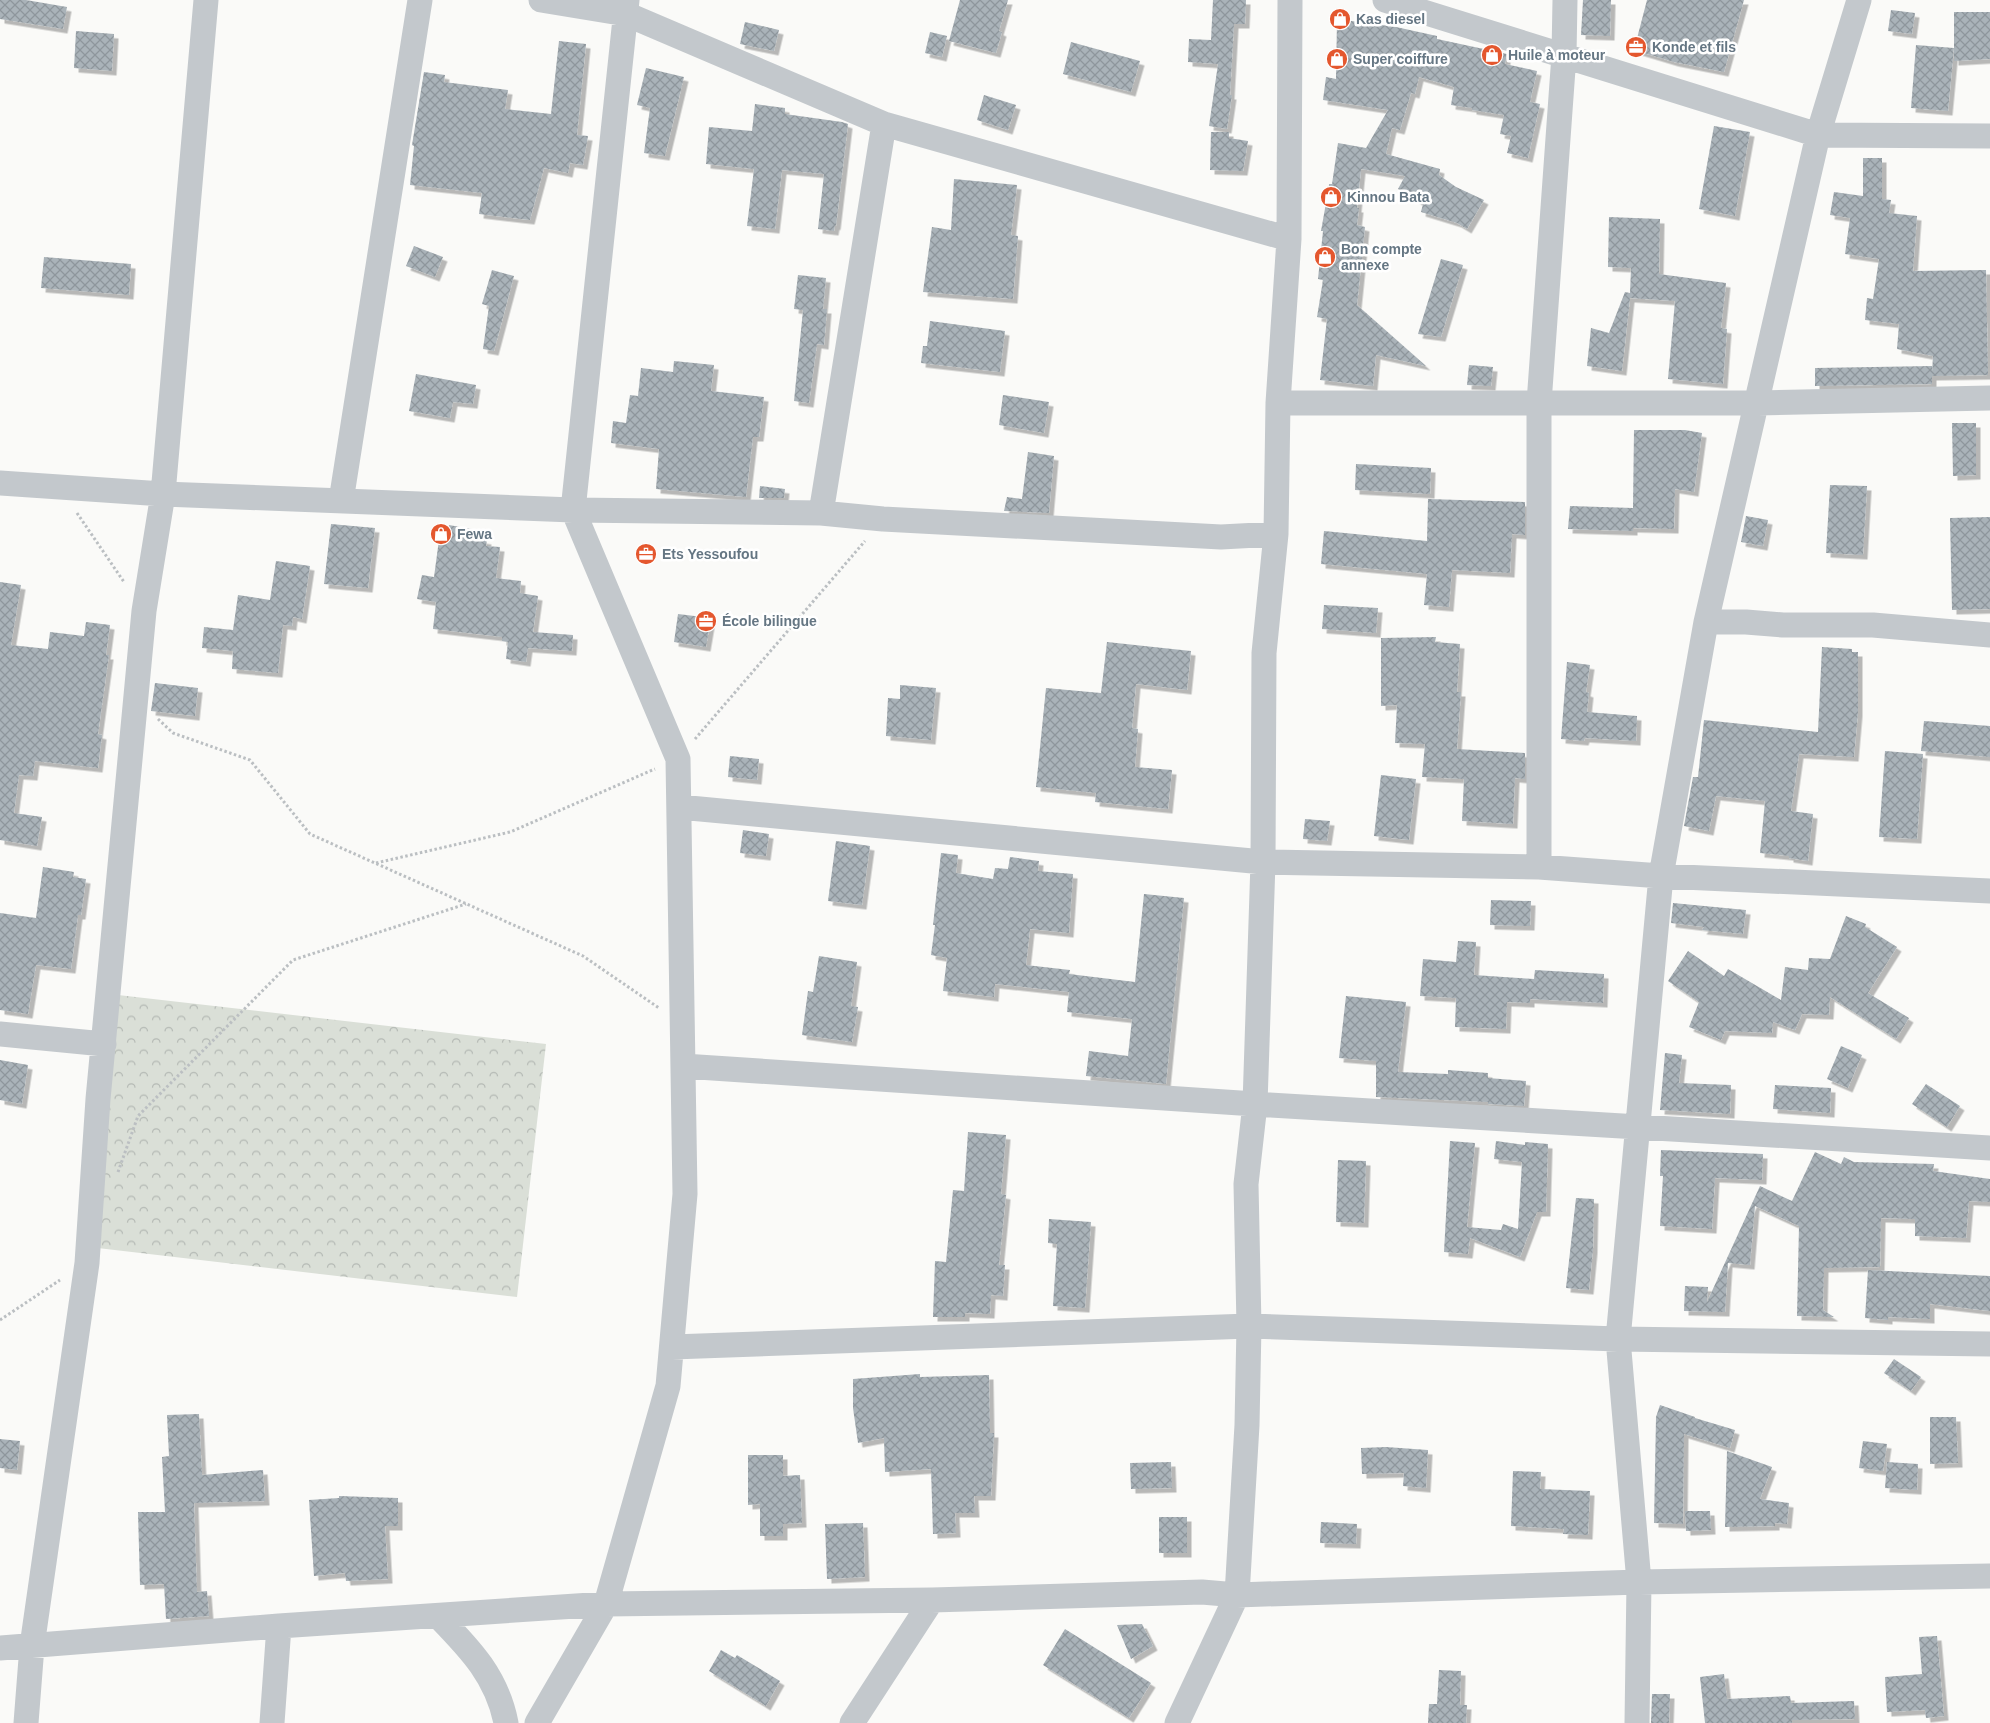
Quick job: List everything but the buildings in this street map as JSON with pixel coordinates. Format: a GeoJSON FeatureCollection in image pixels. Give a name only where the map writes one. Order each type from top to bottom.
{"type":"FeatureCollection","features":[{"type":"Feature","properties":{"kind":"street"},"geometry":{"type":"LineString","coordinates":[[26,1723],[32,1646],[87,1263],[104,1044],[144,611],[163,494],[206,0]]}},
{"type":"Feature","properties":{"kind":"street"},"geometry":{"type":"LineString","coordinates":[[341,501],[420,0]]}},
{"type":"Feature","properties":{"kind":"street"},"geometry":{"type":"LineString","coordinates":[[541,0],[626,7],[884,124],[1289,239]]}},
{"type":"Feature","properties":{"kind":"street"},"geometry":{"type":"LineString","coordinates":[[1177,1723],[1237,1595],[1248,1425],[1246,1184],[1255,1104],[1262,862],[1264,653],[1276,534],[1278,403],[1289,239],[1290,0]]}},
{"type":"Feature","properties":{"kind":"street"},"geometry":{"type":"LineString","coordinates":[[1385,0],[1818,135],[1990,136]]}},
{"type":"Feature","properties":{"kind":"street"},"geometry":{"type":"LineString","coordinates":[[1539,867],[1539,403],[1564,55],[1565,0]]}},
{"type":"Feature","properties":{"kind":"street"},"geometry":{"type":"LineString","coordinates":[[1637,1723],[1639,1582],[1618,1339],[1636,1126],[1661,876],[1706,622],[1758,403],[1818,135],[1859,0]]}},
{"type":"Feature","properties":{"kind":"street"},"geometry":{"type":"LineString","coordinates":[[537,1723],[606,1604],[668,1386],[685,1194],[678,759],[573,510],[626,7]]}},
{"type":"Feature","properties":{"kind":"street"},"geometry":{"type":"LineString","coordinates":[[821,513],[884,124]]}},
{"type":"Feature","properties":{"kind":"street"},"geometry":{"type":"LineString","coordinates":[[1278,403],[1758,403],[1990,398]]}},
{"type":"Feature","properties":{"kind":"street"},"geometry":{"type":"LineString","coordinates":[[0,484],[163,494],[573,510],[821,513],[893,520],[1221,537],[1276,534]]}},
{"type":"Feature","properties":{"kind":"street"},"geometry":{"type":"LineString","coordinates":[[1706,622],[1873,625],[1990,635]]}},
{"type":"Feature","properties":{"kind":"street"},"geometry":{"type":"LineString","coordinates":[[679,807],[1262,862],[1539,867],[1661,876],[1990,891]]}},
{"type":"Feature","properties":{"kind":"street"},"geometry":{"type":"LineString","coordinates":[[0,1034],[104,1044]]}},
{"type":"Feature","properties":{"kind":"street"},"geometry":{"type":"LineString","coordinates":[[683,1066],[1255,1104],[1990,1148]]}},
{"type":"Feature","properties":{"kind":"street"},"geometry":{"type":"LineString","coordinates":[[672,1346],[1248,1326],[1618,1339],[1990,1344]]}},
{"type":"Feature","properties":{"kind":"street"},"geometry":{"type":"LineString","coordinates":[[0,1648],[279,1626],[606,1604],[932,1600],[1202,1592],[1237,1595],[1639,1582],[1990,1576]]}},
{"type":"Feature","properties":{"kind":"street"},"geometry":{"type":"LineString","coordinates":[[852,1723],[932,1600]]}},
{"type":"Feature","properties":{"kind":"street"},"geometry":{"type":"LineString","coordinates":[[438,1616],[477,1657],[497,1694],[506,1723]]}},
{"type":"Feature","properties":{"kind":"street"},"geometry":{"type":"LineString","coordinates":[[272,1723],[279,1626]]}},
{"type":"Feature","properties":{"kind":"path"},"geometry":{"type":"LineString","coordinates":[[59,488],[144,611]]}},
{"type":"Feature","properties":{"kind":"path"},"geometry":{"type":"LineString","coordinates":[[153,715],[173,733],[250,760],[310,834],[584,956],[682,1024]]}},
{"type":"Feature","properties":{"kind":"path"},"geometry":{"type":"LineString","coordinates":[[116,1180],[138,1116],[293,960],[466,904]]}},
{"type":"Feature","properties":{"kind":"path"},"geometry":{"type":"LineString","coordinates":[[0,1320],[87,1263]]}},
{"type":"Feature","properties":{"kind":"green space"},"geometry":{"type":"Polygon","coordinates":[[[118,995],[546,1044],[517,1297],[89,1247],[118,995]]]}},
{"type":"Feature","properties":{"kind":"place","name":"Kas diesel"},"geometry":{"type":"Point","coordinates":[1340,19]}},
{"type":"Feature","properties":{"kind":"place","name":"Konde et fils"},"geometry":{"type":"Point","coordinates":[1636,47]}},
{"type":"Feature","properties":{"kind":"place","name":"Huile à moteur"},"geometry":{"type":"Point","coordinates":[1492,55]}},
{"type":"Feature","properties":{"kind":"place","name":"Super coiffure"},"geometry":{"type":"Point","coordinates":[1337,59]}},
{"type":"Feature","properties":{"kind":"place","name":"Kinnou Bata"},"geometry":{"type":"Point","coordinates":[1331,197]}},
{"type":"Feature","properties":{"kind":"place","name":"Bon compte annexe"},"geometry":{"type":"Point","coordinates":[1325,257]}},
{"type":"Feature","properties":{"kind":"place","name":"Fewa"},"geometry":{"type":"Point","coordinates":[441,534]}},
{"type":"Feature","properties":{"kind":"place","name":"Ets Yessoufou"},"geometry":{"type":"Point","coordinates":[646,554]}},
{"type":"Feature","properties":{"kind":"place","name":"École bilingue"},"geometry":{"type":"Point","coordinates":[706,621]}}]}
